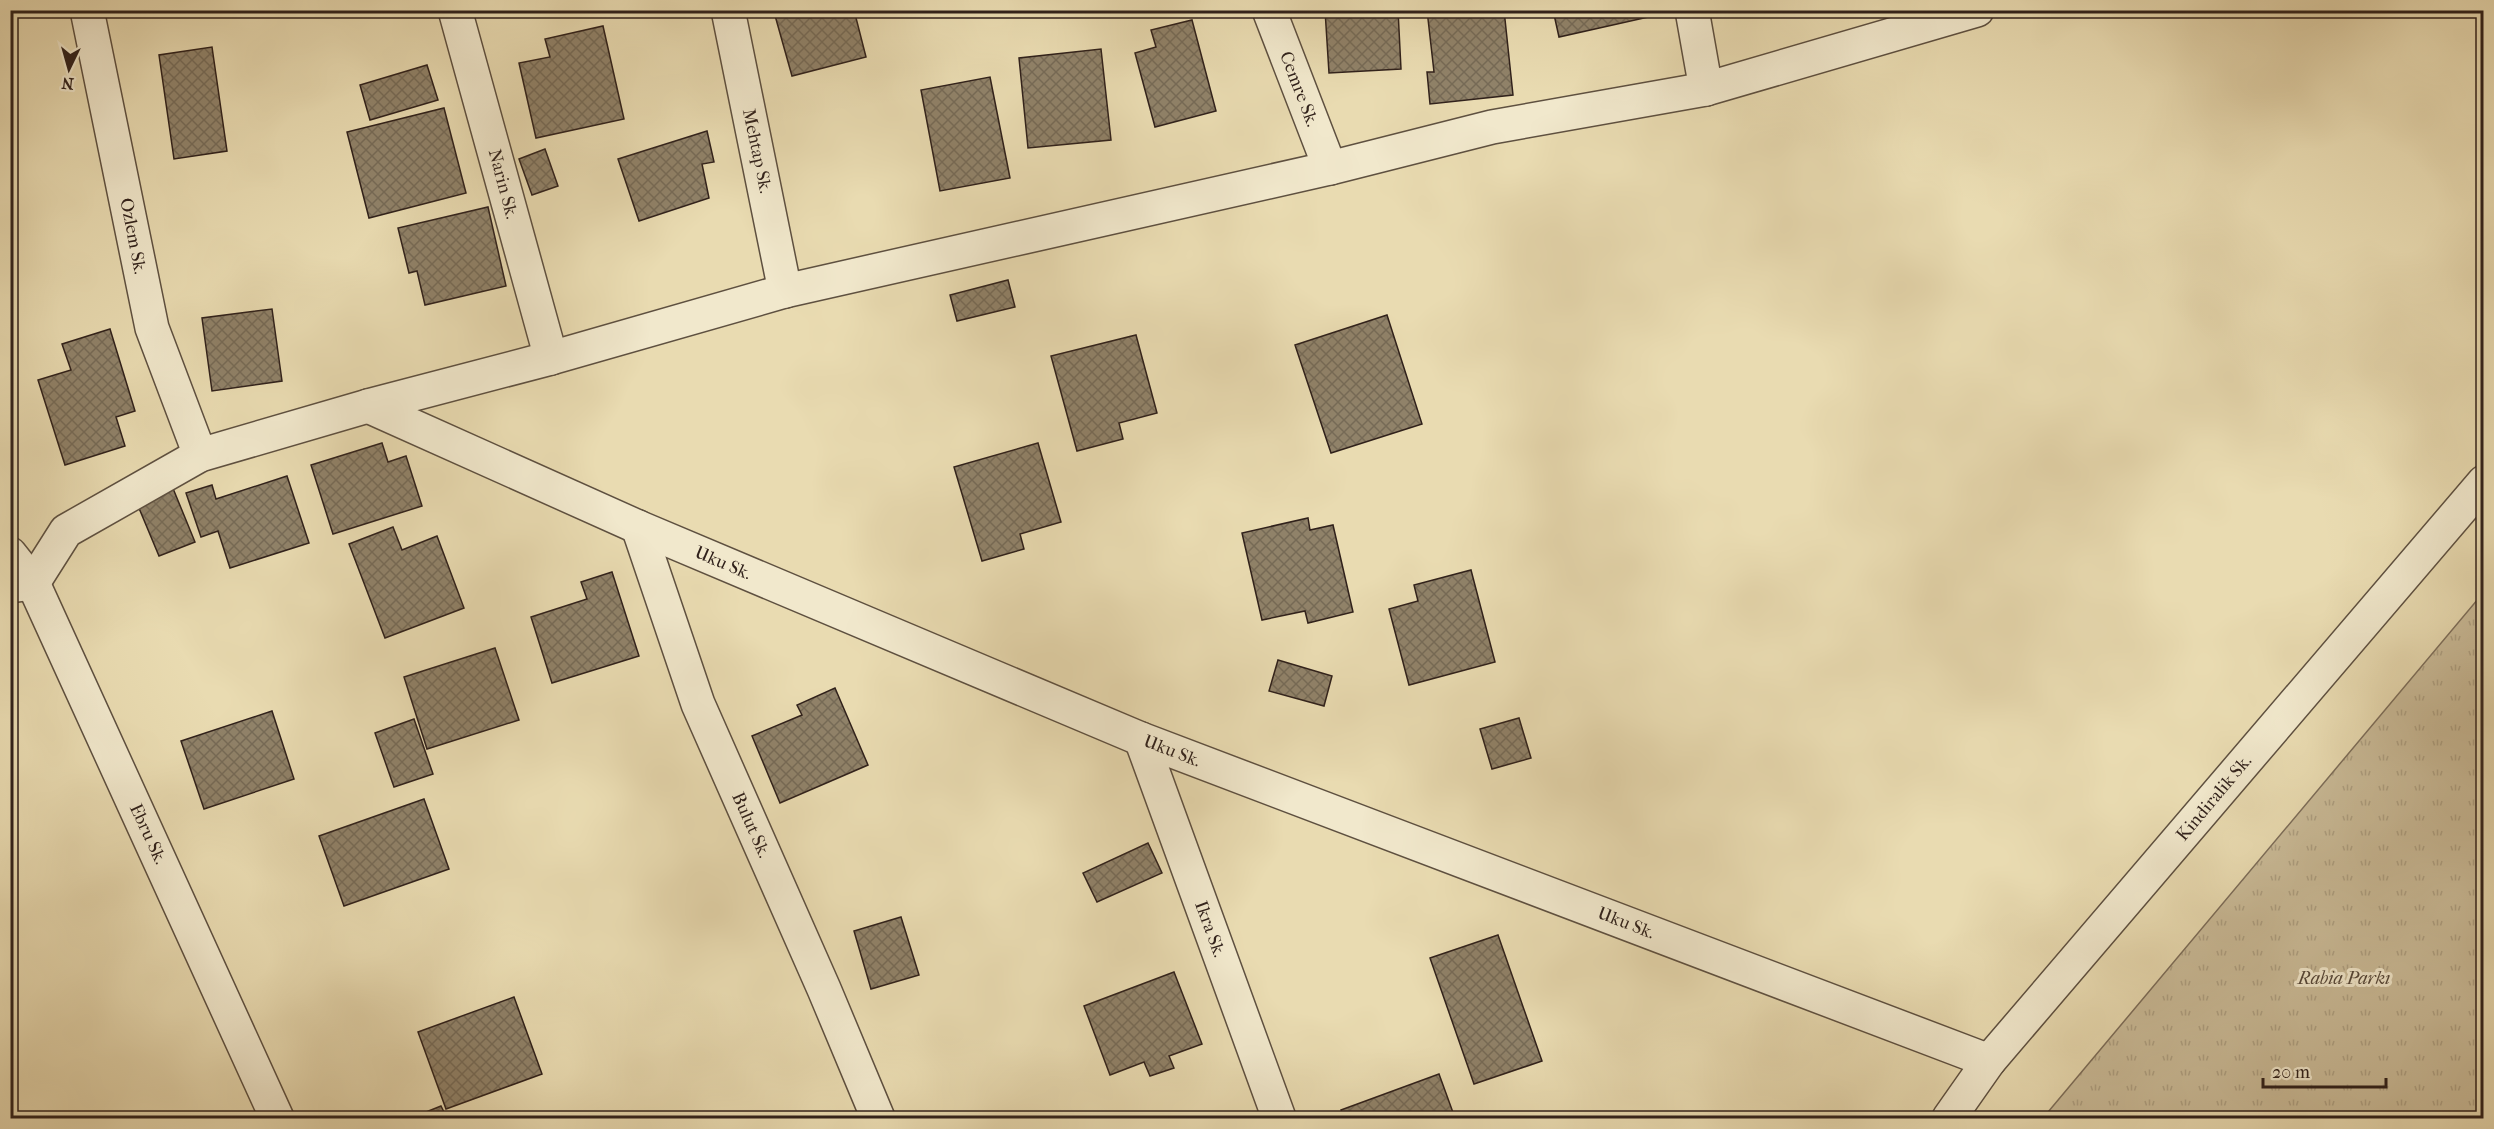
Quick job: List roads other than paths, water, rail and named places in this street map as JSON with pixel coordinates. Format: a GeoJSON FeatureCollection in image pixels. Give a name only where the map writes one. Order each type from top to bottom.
{"type":"FeatureCollection","features":[{"type":"Feature","properties":{"kind":"street","name":"Ozlem Sk."},"geometry":{"type":"LineString","coordinates":[[87,10],[152,328],[200,455]]}},
{"type":"Feature","properties":{"kind":"street","name":"Narin Sk."},"geometry":{"type":"LineString","coordinates":[[455,10],[551,358]]}},
{"type":"Feature","properties":{"kind":"street","name":"Mehtap Sk."},"geometry":{"type":"LineString","coordinates":[[728,10],[785,291]]}},
{"type":"Feature","properties":{"kind":"street","name":"Cemre Sk."},"geometry":{"type":"LineString","coordinates":[[1269,10],[1330,168]]}},
{"type":"Feature","properties":{"kind":"street"},"geometry":{"type":"LineString","coordinates":[[1692,10],[1706,89]]}},
{"type":"Feature","properties":{"kind":"street"},"geometry":{"type":"LineString","coordinates":[[22,585],[66,531],[200,455],[368,406],[551,358],[785,291],[1330,168],[1492,127],[1706,89],[1977,10]]}},
{"type":"Feature","properties":{"kind":"street","name":"Uku Sk."},"geometry":{"type":"LineString","coordinates":[[368,406],[638,527],[1141,739],[1989,1061]]}},
{"type":"Feature","properties":{"kind":"street","name":"Kindiralik Sk."},"geometry":{"type":"LineString","coordinates":[[1949,1119],[1989,1061],[2484,482]]}},
{"type":"Feature","properties":{"kind":"street","name":"Bulut Sk."},"geometry":{"type":"LineString","coordinates":[[638,527],[698,704],[824,989],[878,1119]]}},
{"type":"Feature","properties":{"kind":"street","name":"Ebru Sk."},"geometry":{"type":"LineString","coordinates":[[10,554],[22,585],[277,1119]]}},
{"type":"Feature","properties":{"kind":"street","name":"Ikra Sk."},"geometry":{"type":"LineString","coordinates":[[1141,739],[1279,1119]]}},
{"type":"Feature","properties":{"kind":"park label","name":"Rabia Parkı"},"geometry":{"type":"Point","coordinates":[2344,978]}}]}
